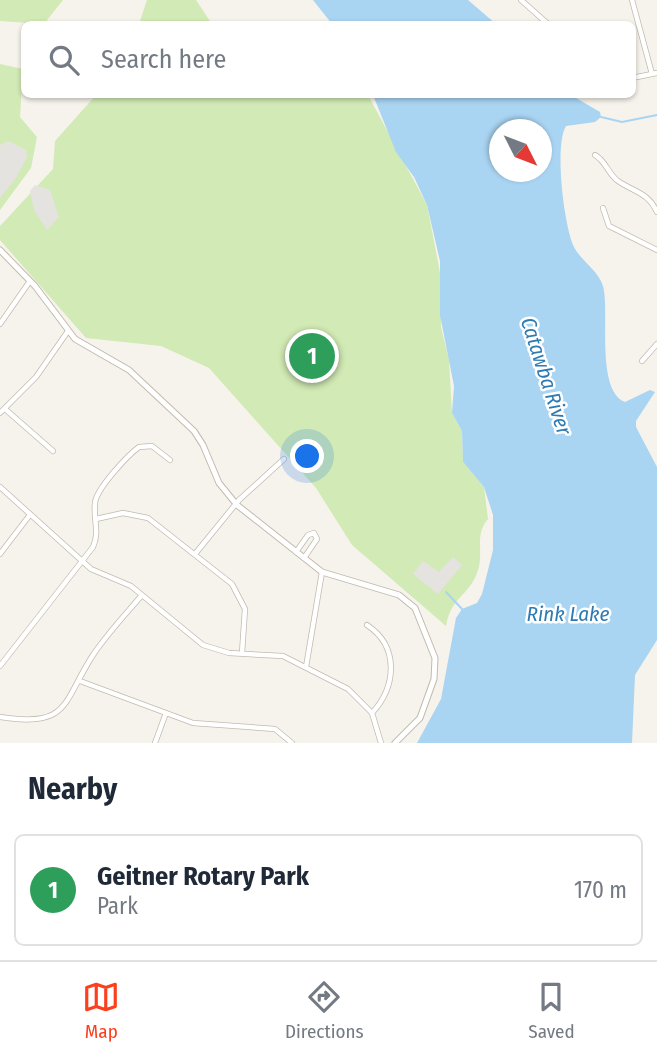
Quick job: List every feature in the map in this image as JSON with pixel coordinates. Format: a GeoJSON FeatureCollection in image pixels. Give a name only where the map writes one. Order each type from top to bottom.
{"type":"FeatureCollection","features":[{"type":"Feature","properties":{"kind":"street"},"geometry":{"type":"LineString","coordinates":[[521,0],[545,21]]}},
{"type":"Feature","properties":{"kind":"street"},"geometry":{"type":"LineString","coordinates":[[632,0],[654,74],[636,77]]}},
{"type":"Feature","properties":{"kind":"street"},"geometry":{"type":"LineString","coordinates":[[595,155],[605,163],[615,179],[643,193],[657,212]]}},
{"type":"Feature","properties":{"kind":"street"},"geometry":{"type":"LineString","coordinates":[[603,208],[608,226],[657,250]]}},
{"type":"Feature","properties":{"kind":"street"},"geometry":{"type":"LineString","coordinates":[[0,250],[30,281],[68,331],[85,347],[129,370],[194,431],[219,483],[237,505],[322,572],[399,595],[415,608],[435,658],[434,679],[420,718],[395,743]]}},
{"type":"Feature","properties":{"kind":"street"},"geometry":{"type":"LineString","coordinates":[[0,324],[30,281]]}},
{"type":"Feature","properties":{"kind":"street"},"geometry":{"type":"LineString","coordinates":[[0,413],[36,377],[68,331]]}},
{"type":"Feature","properties":{"kind":"street"},"geometry":{"type":"LineString","coordinates":[[642,361],[657,344]]}},
{"type":"Feature","properties":{"kind":"street"},"geometry":{"type":"LineString","coordinates":[[5,409],[53,452]]}},
{"type":"Feature","properties":{"kind":"street"},"geometry":{"type":"LineString","coordinates":[[0,666],[82,562],[95,541],[95,503],[98,492],[136,449],[152,446],[170,460]]}},
{"type":"Feature","properties":{"kind":"street"},"geometry":{"type":"LineString","coordinates":[[195,554],[239,500],[284,459]]}},
{"type":"Feature","properties":{"kind":"street"},"geometry":{"type":"LineString","coordinates":[[0,488],[96,573],[124,583],[142,595],[203,645],[219,651],[277,654],[348,689],[372,713],[381,743]]}},
{"type":"Feature","properties":{"kind":"street"},"geometry":{"type":"LineString","coordinates":[[96,519],[122,513],[142,515],[232,584],[240,596],[245,613],[242,653]]}},
{"type":"Feature","properties":{"kind":"street"},"geometry":{"type":"LineString","coordinates":[[0,554],[29,516]]}},
{"type":"Feature","properties":{"kind":"street"},"geometry":{"type":"LineString","coordinates":[[296,552],[308,535],[314,533],[317,539],[303,558]]}},
{"type":"Feature","properties":{"kind":"street"},"geometry":{"type":"LineString","coordinates":[[306,667],[322,572]]}},
{"type":"Feature","properties":{"kind":"street"},"geometry":{"type":"LineString","coordinates":[[0,717],[28,720],[50,716],[66,705],[96,651],[142,595]]}},
{"type":"Feature","properties":{"kind":"street"},"geometry":{"type":"LineString","coordinates":[[368,625],[385,643],[393,671],[384,698],[372,713]]}},
{"type":"Feature","properties":{"kind":"street"},"geometry":{"type":"LineString","coordinates":[[80,681],[206,725],[275,729],[292,743]]}},
{"type":"Feature","properties":{"kind":"street"},"geometry":{"type":"LineString","coordinates":[[155,743],[166,713]]}},
{"type":"Feature","properties":{"kind":"green space"},"geometry":{"type":"Polygon","coordinates":[[[0,0],[63,0],[46,21],[0,21],[0,0]]]}},
{"type":"Feature","properties":{"kind":"green space"},"geometry":{"type":"Polygon","coordinates":[[[147,0],[196,0],[210,21],[140,21],[147,0]]]}},
{"type":"Feature","properties":{"kind":"green space"},"geometry":{"type":"Polygon","coordinates":[[[0,64],[21,69],[20,117],[37,137],[31,168],[0,210],[0,64]]]}},
{"type":"Feature","properties":{"kind":"green space"},"geometry":{"type":"Polygon","coordinates":[[[93,98],[370,98],[427,205],[442,283],[441,327],[449,360],[452,413],[462,431],[463,462],[484,487],[488,519],[481,531],[480,563],[475,579],[452,608],[446,626],[352,545],[316,488],[209,368],[161,346],[86,338],[0,240],[0,226],[53,169],[55,141],[93,98]]]}},
{"type":"Feature","properties":{"kind":"shaded area"},"geometry":{"type":"Polygon","coordinates":[[[9,141],[26,150],[27,157],[16,178],[0,198],[0,145],[9,141]]]}},
{"type":"Feature","properties":{"kind":"shaded area"},"geometry":{"type":"Polygon","coordinates":[[[35,185],[50,190],[59,217],[47,230],[34,210],[30,191],[35,185]]]}},
{"type":"Feature","properties":{"kind":"shaded area"},"geometry":{"type":"Polygon","coordinates":[[[453,557],[462,565],[438,594],[413,574],[423,561],[439,572],[453,557]]]}},
{"type":"Feature","properties":{"kind":"water"},"geometry":{"type":"Polygon","coordinates":[[[313,0],[468,0],[492,21],[330,21],[313,0]]]}},
{"type":"Feature","properties":{"kind":"water","name":"Rink Lake"},"geometry":{"type":"Polygon","coordinates":[[[374,98],[576,98],[600,112],[601,117],[595,122],[566,126],[562,136],[561,167],[570,237],[577,252],[603,286],[605,349],[610,382],[616,395],[625,402],[650,390],[655,392],[636,421],[636,427],[657,467],[657,640],[635,675],[632,743],[417,743],[441,699],[456,618],[462,609],[477,603],[482,594],[493,550],[493,515],[484,487],[463,462],[462,431],[452,413],[454,386],[440,315],[440,261],[427,205],[414,177],[396,152],[374,98]]]}},
{"type":"Feature","properties":{"kind":"waterway"},"geometry":{"type":"LineString","coordinates":[[601,117],[622,122],[657,115]]}},
{"type":"Feature","properties":{"kind":"waterway"},"geometry":{"type":"LineString","coordinates":[[446,592],[462,609]]}},
{"type":"Feature","properties":{"kind":"place","name":"Geitner Rotary Park"},"geometry":{"type":"Point","coordinates":[312,356]}},
{"type":"Feature","properties":{"kind":"water label","name":"Catawba River"},"geometry":{"type":"Point","coordinates":[546,376]}}]}
